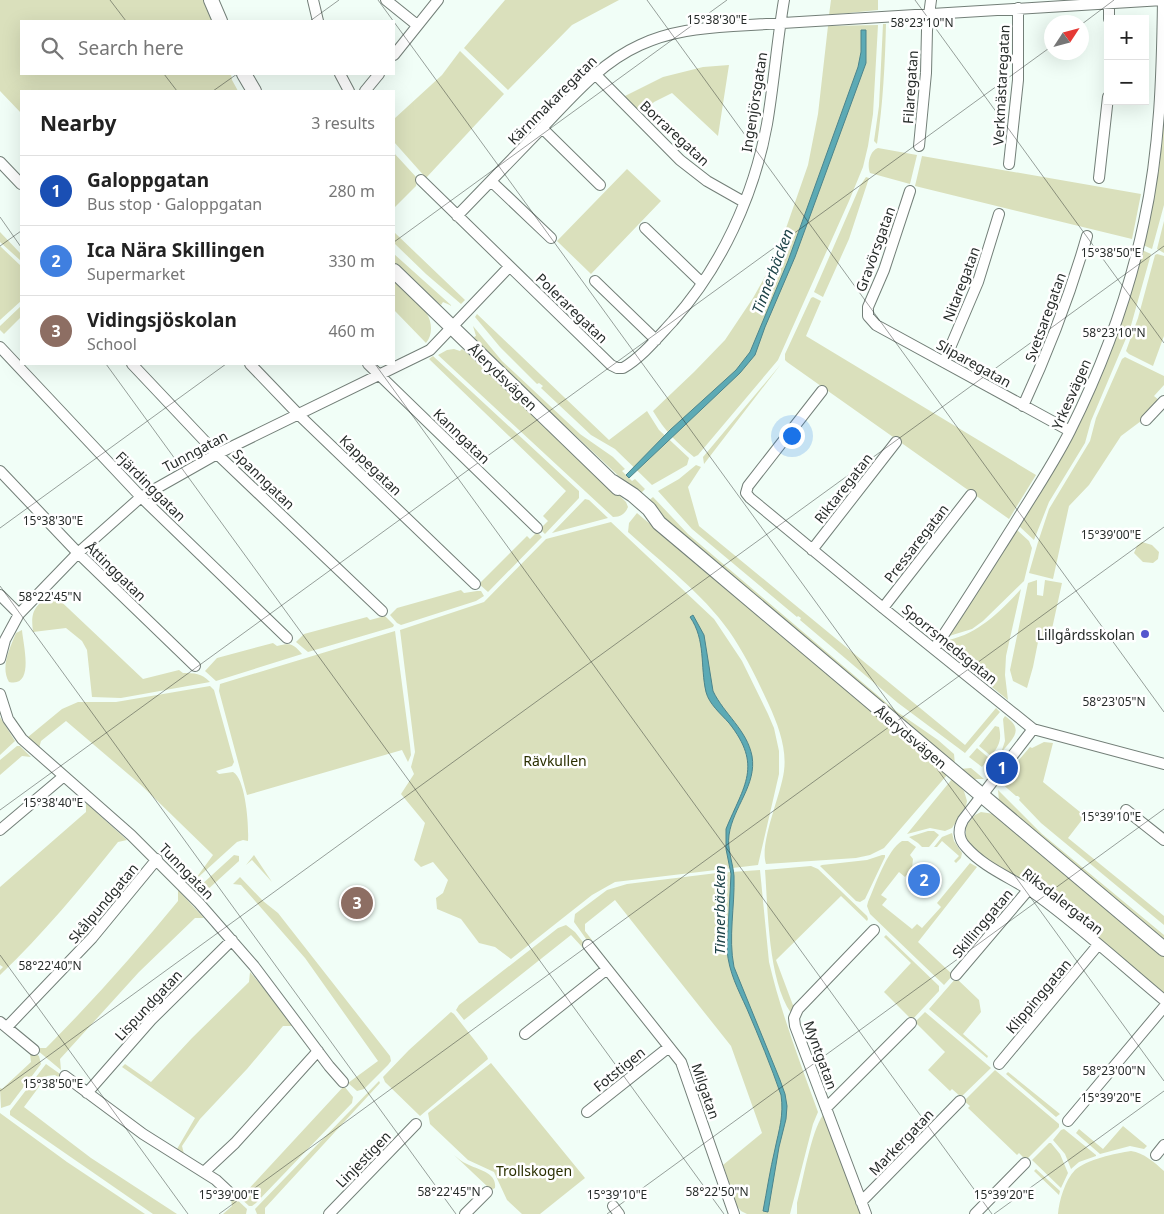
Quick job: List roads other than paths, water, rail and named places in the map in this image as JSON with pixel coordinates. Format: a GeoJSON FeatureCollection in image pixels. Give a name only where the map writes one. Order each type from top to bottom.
{"type":"FeatureCollection","features":[{"type":"Feature","properties":{"kind":"main road"},"geometry":{"type":"LineString","coordinates":[[211,0],[220,20]]}},
{"type":"Feature","properties":{"kind":"main road"},"geometry":{"type":"LineString","coordinates":[[245,75],[253,90]]}},
{"type":"Feature","properties":{"kind":"main road","name":"Ålerydsvägen"},"geometry":{"type":"LineString","coordinates":[[395,272],[613,482],[637,509],[659,523],[1164,949]]}},
{"type":"Feature","properties":{"kind":"street"},"geometry":{"type":"LineString","coordinates":[[313,0],[318,20]]}},
{"type":"Feature","properties":{"kind":"street"},"geometry":{"type":"LineString","coordinates":[[386,0],[417,25]]}},
{"type":"Feature","properties":{"kind":"street"},"geometry":{"type":"LineString","coordinates":[[395,53],[438,0]]}},
{"type":"Feature","properties":{"kind":"street","name":"Ingenjörsgatan"},"geometry":{"type":"LineString","coordinates":[[617,368],[623,368],[628,365],[656,340],[683,309],[722,251],[744,202],[759,160],[767,124],[784,0]]}},
{"type":"Feature","properties":{"kind":"street","name":"Filaregatan"},"geometry":{"type":"LineString","coordinates":[[919,146],[923,112],[927,30],[931,0]]}},
{"type":"Feature","properties":{"kind":"street","name":"Kärnmakaregatan"},"geometry":{"type":"LineString","coordinates":[[457,216],[595,74],[629,50],[674,33],[700,28],[1163,0]]}},
{"type":"Feature","properties":{"kind":"street","name":"Yrkesvägen"},"geometry":{"type":"LineString","coordinates":[[934,649],[1028,503],[1070,431],[1114,326],[1144,221],[1155,156],[1162,70],[1163,0]]}},
{"type":"Feature","properties":{"kind":"street"},"geometry":{"type":"LineString","coordinates":[[1109,3],[1109,15]]}},
{"type":"Feature","properties":{"kind":"street","name":"Verkmästaregatan"},"geometry":{"type":"LineString","coordinates":[[1009,164],[1018,80],[1018,8]]}},
{"type":"Feature","properties":{"kind":"street","name":"Borraregatan"},"geometry":{"type":"LineString","coordinates":[[595,74],[680,160],[707,181],[744,202]]}},
{"type":"Feature","properties":{"kind":"street"},"geometry":{"type":"LineString","coordinates":[[341,75],[348,90]]}},
{"type":"Feature","properties":{"kind":"street"},"geometry":{"type":"LineString","coordinates":[[366,90],[377,75]]}},
{"type":"Feature","properties":{"kind":"street"},"geometry":{"type":"LineString","coordinates":[[1099,178],[1107,105]]}},
{"type":"Feature","properties":{"kind":"street"},"geometry":{"type":"LineString","coordinates":[[542,128],[600,185]]}},
{"type":"Feature","properties":{"kind":"street"},"geometry":{"type":"LineString","coordinates":[[0,162],[20,183]]}},
{"type":"Feature","properties":{"kind":"street","name":"Poleraregatan"},"geometry":{"type":"LineString","coordinates":[[421,180],[611,365],[617,368]]}},
{"type":"Feature","properties":{"kind":"street"},"geometry":{"type":"LineString","coordinates":[[491,181],[551,238]]}},
{"type":"Feature","properties":{"kind":"street","name":"Gravörsgatan"},"geometry":{"type":"LineString","coordinates":[[868,316],[868,307],[884,270],[910,191]]}},
{"type":"Feature","properties":{"kind":"street","name":"Nitaregatan"},"geometry":{"type":"LineString","coordinates":[[944,362],[978,282],[999,214]]}},
{"type":"Feature","properties":{"kind":"street"},"geometry":{"type":"LineString","coordinates":[[646,228],[702,282]]}},
{"type":"Feature","properties":{"kind":"street","name":"Svetsaregatan"},"geometry":{"type":"LineString","coordinates":[[1023,406],[1062,318],[1087,236]]}},
{"type":"Feature","properties":{"kind":"street"},"geometry":{"type":"LineString","coordinates":[[452,328],[509,267]]}},
{"type":"Feature","properties":{"kind":"street"},"geometry":{"type":"LineString","coordinates":[[595,281],[656,340]]}},
{"type":"Feature","properties":{"kind":"street","name":"Sliparegatan"},"geometry":{"type":"LineString","coordinates":[[868,316],[876,325],[1070,431]]}},
{"type":"Feature","properties":{"kind":"street","name":"Tunngatan"},"geometry":{"type":"LineString","coordinates":[[0,659],[5,640],[19,614],[78,554],[141,497],[218,454],[430,350],[452,328]]}},
{"type":"Feature","properties":{"kind":"street","name":"Fjärdinggatan"},"geometry":{"type":"LineString","coordinates":[[0,347],[141,497],[287,638]]}},
{"type":"Feature","properties":{"kind":"street","name":"Spanngatan"},"geometry":{"type":"LineString","coordinates":[[133,365],[218,454],[382,611]]}},
{"type":"Feature","properties":{"kind":"street","name":"Kappegatan"},"geometry":{"type":"LineString","coordinates":[[251,365],[299,415],[475,584]]}},
{"type":"Feature","properties":{"kind":"street","name":"Kanngatan"},"geometry":{"type":"LineString","coordinates":[[369,365],[537,528]]}},
{"type":"Feature","properties":{"kind":"street","name":"Sporrsmedsgatan"},"geometry":{"type":"LineString","coordinates":[[822,391],[748,486],[746,493],[753,502],[1033,729],[1164,764]]}},
{"type":"Feature","properties":{"kind":"street"},"geometry":{"type":"LineString","coordinates":[[1146,420],[1164,401]]}},
{"type":"Feature","properties":{"kind":"street","name":"Riktaregatan"},"geometry":{"type":"LineString","coordinates":[[812,550],[896,442]]}},
{"type":"Feature","properties":{"kind":"street","name":"Åttinggatan"},"geometry":{"type":"LineString","coordinates":[[0,471],[78,554],[195,666]]}},
{"type":"Feature","properties":{"kind":"street","name":"Pressaregatan"},"geometry":{"type":"LineString","coordinates":[[883,608],[971,495]]}},
{"type":"Feature","properties":{"kind":"street"},"geometry":{"type":"LineString","coordinates":[[0,595],[19,614]]}},
{"type":"Feature","properties":{"kind":"street","name":"Tunngatan"},"geometry":{"type":"LineString","coordinates":[[0,694],[8,719],[22,739],[34,752],[132,835],[199,903],[276,994],[343,1082]]}},
{"type":"Feature","properties":{"kind":"street","name":"Riksdalergatan"},"geometry":{"type":"LineString","coordinates":[[1033,729],[960,826],[961,841],[986,864],[1029,889],[1164,1000]]}},
{"type":"Feature","properties":{"kind":"street"},"geometry":{"type":"LineString","coordinates":[[0,830],[64,776]]}},
{"type":"Feature","properties":{"kind":"street"},"geometry":{"type":"LineString","coordinates":[[1126,810],[1164,840]]}},
{"type":"Feature","properties":{"kind":"street","name":"Skålpundgatan"},"geometry":{"type":"LineString","coordinates":[[34,1050],[3,1024],[92,938],[156,859]]}},
{"type":"Feature","properties":{"kind":"street","name":"Skillinggatan"},"geometry":{"type":"LineString","coordinates":[[956,975],[1029,889]]}},
{"type":"Feature","properties":{"kind":"street","name":"Myntgatan"},"geometry":{"type":"LineString","coordinates":[[866,1214],[795,1026],[794,1015],[874,930]]}},
{"type":"Feature","properties":{"kind":"street","name":"Lispundgatan"},"geometry":{"type":"LineString","coordinates":[[87,1094],[151,1020],[232,940]]}},
{"type":"Feature","properties":{"kind":"street","name":"Milgatan"},"geometry":{"type":"LineString","coordinates":[[588,945],[681,1062],[734,1214]]}},
{"type":"Feature","properties":{"kind":"street","name":"Klippinggatan"},"geometry":{"type":"LineString","coordinates":[[999,1064],[1098,945]]}},
{"type":"Feature","properties":{"kind":"street"},"geometry":{"type":"LineString","coordinates":[[525,1034],[606,969]]}},
{"type":"Feature","properties":{"kind":"street"},"geometry":{"type":"LineString","coordinates":[[1068,1121],[1164,1007]]}},
{"type":"Feature","properties":{"kind":"street"},"geometry":{"type":"LineString","coordinates":[[826,1108],[911,1023]]}},
{"type":"Feature","properties":{"kind":"street","name":"Fotstigen"},"geometry":{"type":"LineString","coordinates":[[587,1112],[669,1047]]}},
{"type":"Feature","properties":{"kind":"street"},"geometry":{"type":"LineString","coordinates":[[204,1172],[235,1143],[318,1051]]}},
{"type":"Feature","properties":{"kind":"street"},"geometry":{"type":"LineString","coordinates":[[65,1076],[144,1134],[216,1180],[232,1195]]}},
{"type":"Feature","properties":{"kind":"street","name":"Markergatan"},"geometry":{"type":"LineString","coordinates":[[861,1202],[960,1101]]}},
{"type":"Feature","properties":{"kind":"street","name":"Linjestigen"},"geometry":{"type":"LineString","coordinates":[[329,1214],[416,1124]]}},
{"type":"Feature","properties":{"kind":"street"},"geometry":{"type":"LineString","coordinates":[[1156,1155],[1164,1145]]}},
{"type":"Feature","properties":{"kind":"street"},"geometry":{"type":"LineString","coordinates":[[975,1214],[1025,1163]]}},
{"type":"Feature","properties":{"kind":"street"},"geometry":{"type":"LineString","coordinates":[[465,1214],[487,1192]]}},
{"type":"Feature","properties":{"kind":"water"},"geometry":{"type":"Polygon","coordinates":[[[861,30],[866,30],[866,63],[795,257],[755,355],[740,373],[629,478],[626,475],[670,430],[736,370],[750,352],[788,261],[858,67],[861,52],[861,30]]]}},
{"type":"Feature","properties":{"kind":"water"},"geometry":{"type":"Polygon","coordinates":[[[693,615],[704,635],[713,691],[745,738],[752,756],[753,767],[751,777],[731,825],[729,835],[734,876],[732,956],[734,967],[780,1080],[787,1106],[768,1212],[763,1211],[781,1122],[781,1095],[734,981],[727,950],[731,874],[726,849],[726,829],[744,787],[748,764],[739,738],[729,723],[712,705],[706,692],[701,644],[690,617],[693,615]]]}},
{"type":"Feature","properties":{"kind":"place","name":"Lillgårdsskolan"},"geometry":{"type":"Point","coordinates":[1145,634]}},
{"type":"Feature","properties":{"kind":"place","name":"Galoppgatan"},"geometry":{"type":"Point","coordinates":[1002,768]}},
{"type":"Feature","properties":{"kind":"place","name":"Ica Nära Skillingen"},"geometry":{"type":"Point","coordinates":[924,880]}},
{"type":"Feature","properties":{"kind":"place","name":"Vidingsjöskolan"},"geometry":{"type":"Point","coordinates":[357,903]}},
{"type":"Feature","properties":{"kind":"water label","name":"Tinnerbäcken"},"geometry":{"type":"Point","coordinates":[772,271]}},
{"type":"Feature","properties":{"kind":"water label","name":"Tinnerbäcken"},"geometry":{"type":"Point","coordinates":[719,910]}},
{"type":"Feature","properties":{"kind":"park label","name":"Rävkullen"},"geometry":{"type":"Point","coordinates":[555,760]}},
{"type":"Feature","properties":{"kind":"park label","name":"Trollskogen"},"geometry":{"type":"Point","coordinates":[534,1170]}}]}
